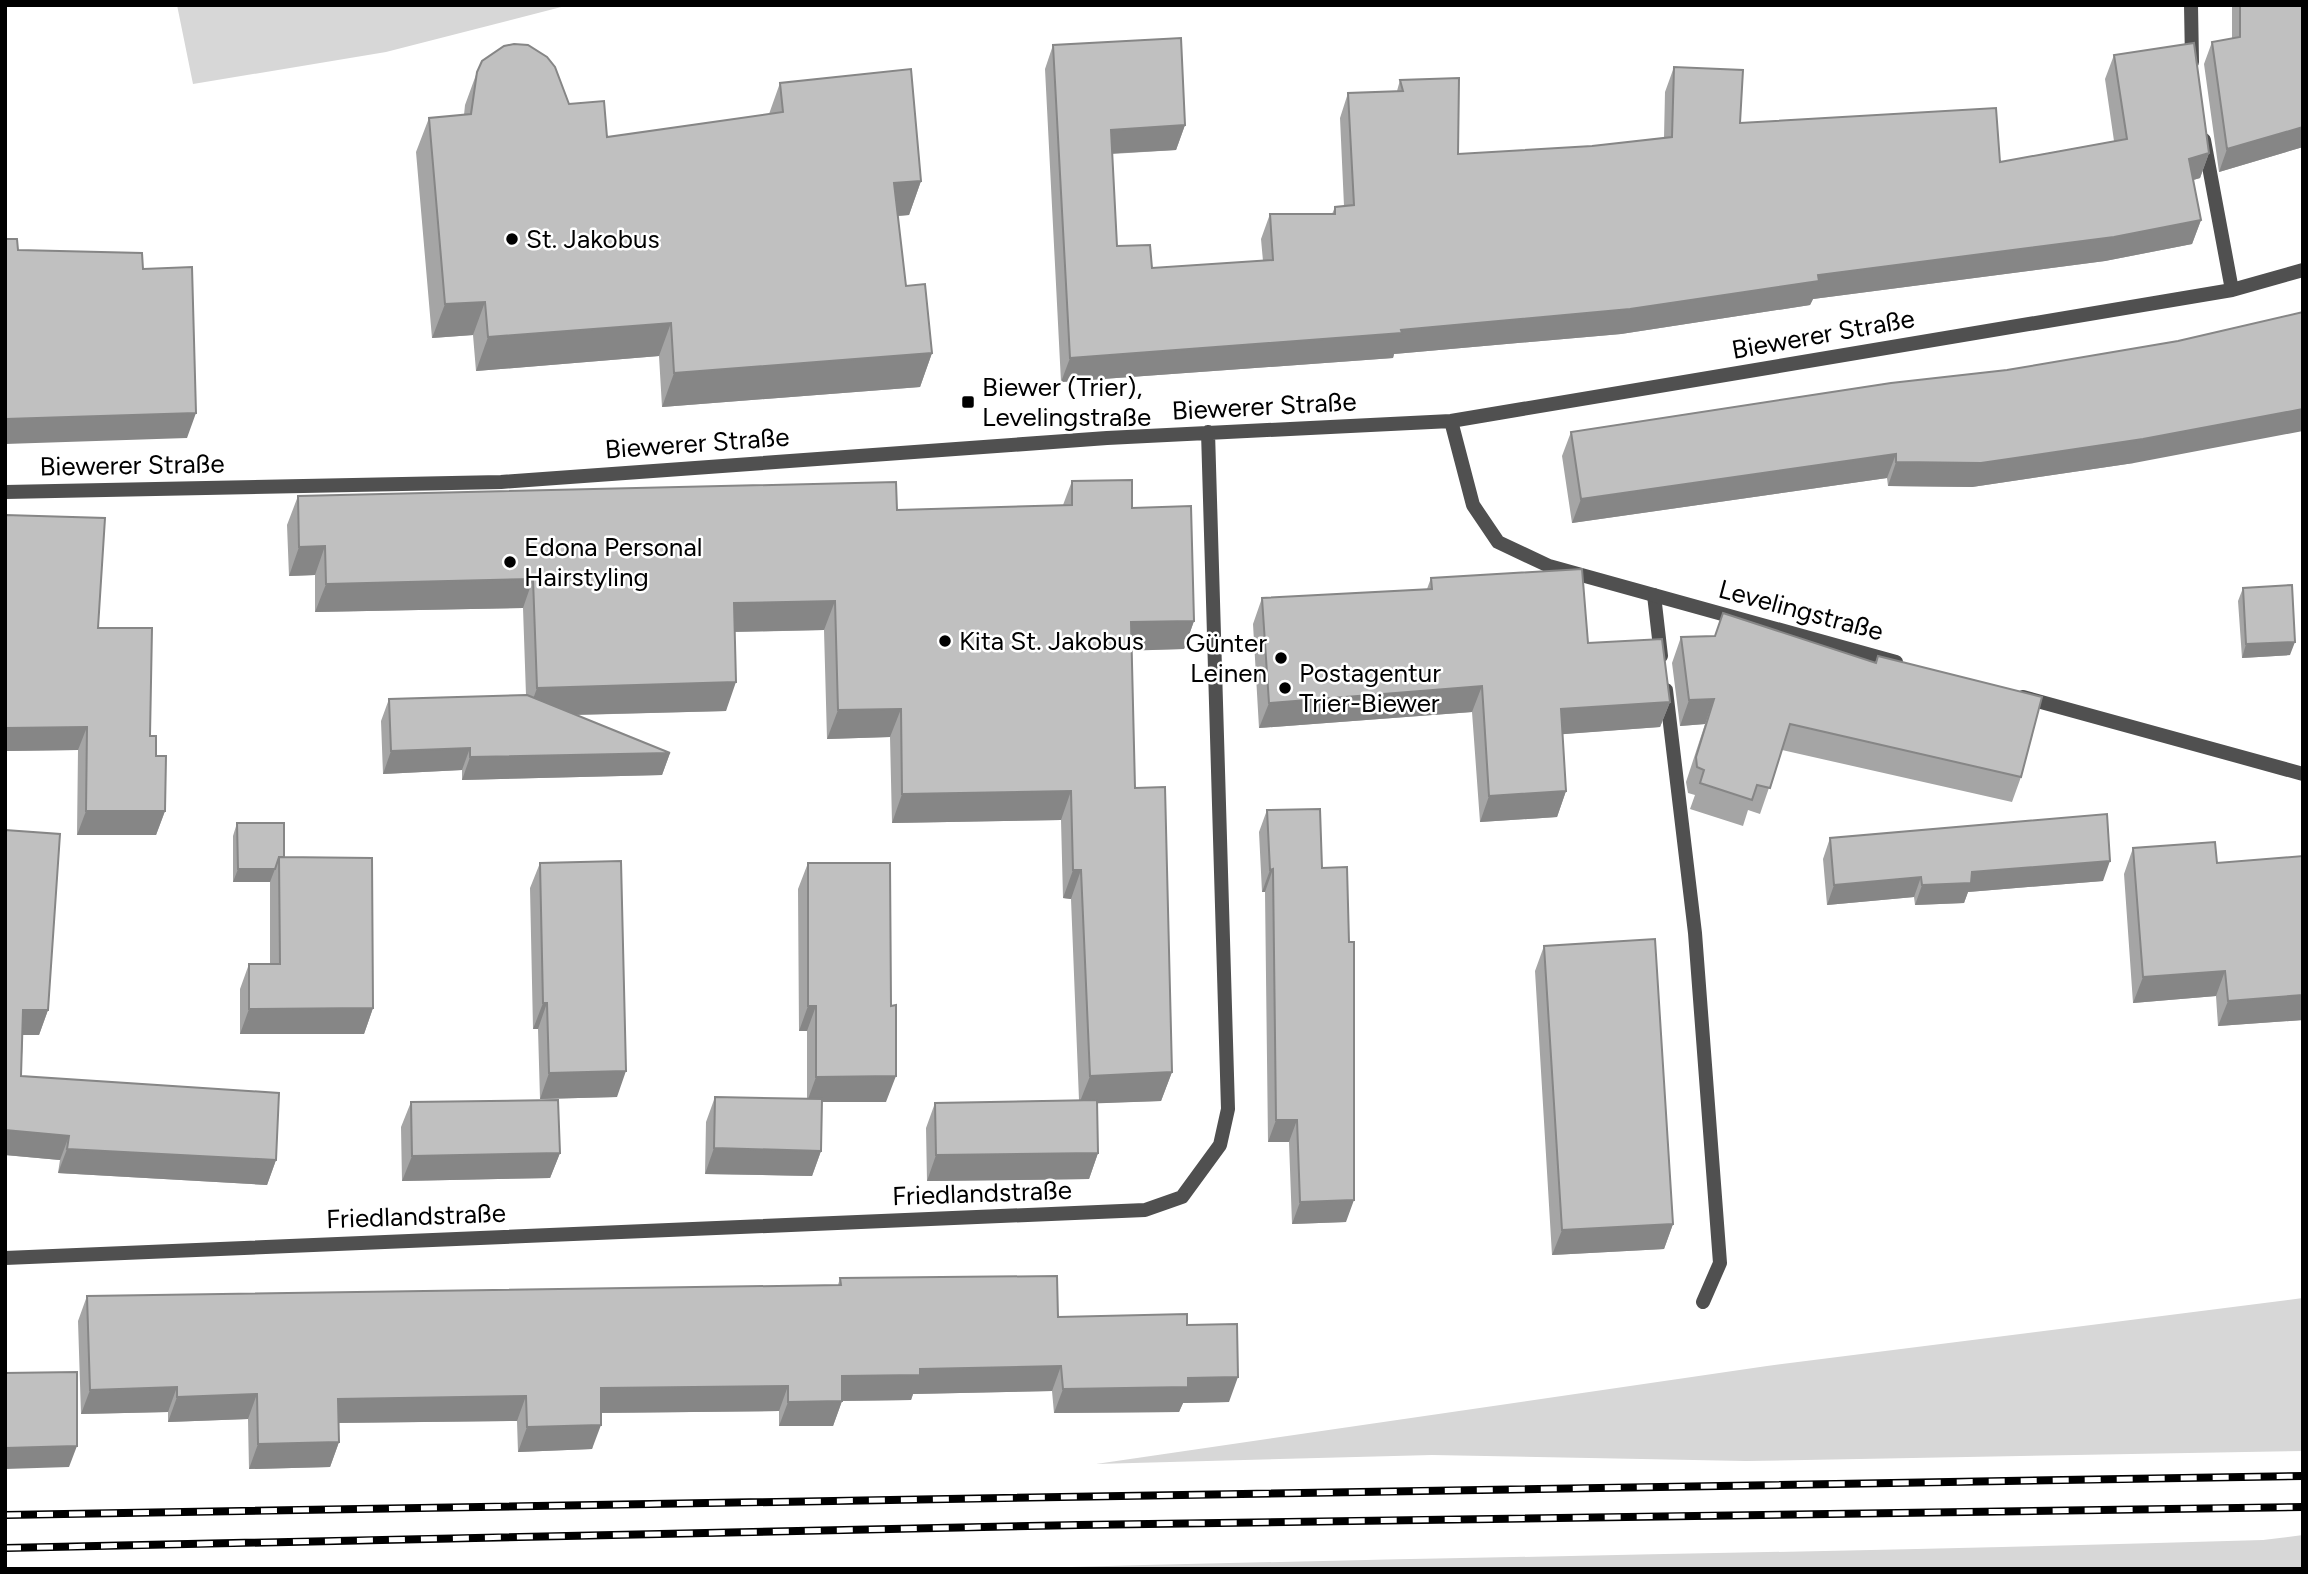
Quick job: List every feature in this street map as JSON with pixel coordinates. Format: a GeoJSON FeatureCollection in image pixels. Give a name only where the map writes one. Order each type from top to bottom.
{"type":"FeatureCollection","features":[{"type":"Feature","properties":{"kind":"street"},"geometry":{"type":"LineString","coordinates":[[2191,5],[2194,75]]}},
{"type":"Feature","properties":{"kind":"street"},"geometry":{"type":"LineString","coordinates":[[2202,127],[2232,290]]}},
{"type":"Feature","properties":{"kind":"street","name":"Biewerer Straße"},"geometry":{"type":"LineString","coordinates":[[5,492],[500,482],[1208,432],[1451,421],[2232,290],[2303,270]]}},
{"type":"Feature","properties":{"kind":"street","name":"Levelingstraße"},"geometry":{"type":"LineString","coordinates":[[1451,421],[1473,505],[1497,542],[1549,566],[1907,665]]}},
{"type":"Feature","properties":{"kind":"street","name":"Friedlandstraße"},"geometry":{"type":"LineString","coordinates":[[5,1258],[1145,1210],[1182,1196],[1220,1145],[1228,1109],[1208,432]]}},
{"type":"Feature","properties":{"kind":"street"},"geometry":{"type":"LineString","coordinates":[[1654,595],[1695,933],[1720,1263],[1703,1302]]}},
{"type":"Feature","properties":{"kind":"street"},"geometry":{"type":"LineString","coordinates":[[2013,694],[2303,774]]}},
{"type":"Feature","properties":{"kind":"shaded area"},"geometry":{"type":"Polygon","coordinates":[[[177,5],[569,5],[386,52],[193,84],[177,5]]]}},
{"type":"Feature","properties":{"kind":"shaded area"},"geometry":{"type":"Polygon","coordinates":[[[2303,1298],[2303,1451],[1746,1461],[1432,1455],[1096,1464],[1767,1366],[2303,1298]]]}},
{"type":"Feature","properties":{"kind":"shaded area"},"geometry":{"type":"Polygon","coordinates":[[[2303,1535],[2303,1569],[994,1569],[2263,1540],[2303,1535]]]}},
{"type":"Feature","properties":{"kind":"building"},"geometry":{"type":"Polygon","coordinates":[[[2240,5],[2303,5],[2303,127],[2227,149],[2212,42],[2240,37],[2240,5]]]}},
{"type":"Feature","properties":{"kind":"building"},"geometry":{"type":"Polygon","coordinates":[[[1181,38],[1185,125],[1111,130],[1117,246],[1150,245],[1152,268],[1273,260],[1270,214],[1335,214],[1335,207],[1354,205],[1348,93],[1403,91],[1400,80],[1459,78],[1458,154],[1592,146],[1672,137],[1674,67],[1743,70],[1740,123],[1996,108],[2000,162],[2127,139],[2114,55],[2194,43],[2209,153],[2189,159],[2201,220],[2114,237],[1818,275],[1819,281],[1630,309],[1401,330],[1402,333],[1070,358],[1053,45],[1181,38]]]}},
{"type":"Feature","properties":{"kind":"building"},"geometry":{"type":"Polygon","coordinates":[[[528,45],[547,57],[555,67],[569,104],[604,101],[607,137],[783,112],[780,83],[911,69],[921,181],[894,183],[906,286],[925,284],[932,353],[674,373],[671,323],[488,337],[485,302],[445,304],[429,118],[471,114],[477,72],[482,61],[504,46],[528,45]]]}},
{"type":"Feature","properties":{"kind":"building"},"geometry":{"type":"Polygon","coordinates":[[[5,239],[17,239],[18,250],[142,253],[143,269],[192,267],[196,413],[5,419],[5,239]]]}},
{"type":"Feature","properties":{"kind":"building"},"geometry":{"type":"Polygon","coordinates":[[[2303,312],[2303,409],[2143,439],[1981,463],[1896,462],[1896,454],[1581,499],[1571,432],[1891,383],[2007,370],[2178,341],[2303,312]]]}},
{"type":"Feature","properties":{"kind":"building"},"geometry":{"type":"Polygon","coordinates":[[[1132,480],[1132,508],[1191,506],[1194,621],[1131,622],[1135,788],[1165,787],[1172,1072],[1090,1076],[1081,870],[1073,870],[1071,791],[902,794],[901,709],[838,710],[835,601],[734,603],[736,682],[537,688],[533,579],[326,584],[325,546],[299,547],[298,496],[896,482],[897,510],[1072,505],[1072,481],[1132,480]]]}},
{"type":"Feature","properties":{"kind":"building"},"geometry":{"type":"Polygon","coordinates":[[[5,515],[105,518],[98,628],[152,628],[150,736],[156,736],[156,756],[166,756],[165,811],[86,811],[87,727],[5,728],[5,515]]]}},
{"type":"Feature","properties":{"kind":"building"},"geometry":{"type":"Polygon","coordinates":[[[1582,569],[1588,643],[1662,639],[1670,702],[1561,709],[1566,791],[1489,796],[1482,686],[1269,703],[1262,598],[1432,589],[1431,578],[1582,569]]]}},
{"type":"Feature","properties":{"kind":"building"},"geometry":{"type":"Polygon","coordinates":[[[2292,585],[2295,642],[2246,644],[2243,588],[2292,585]]]}},
{"type":"Feature","properties":{"kind":"building"},"geometry":{"type":"Polygon","coordinates":[[[1723,613],[1876,663],[1878,656],[2042,697],[2021,777],[1790,724],[1770,788],[1757,785],[1752,800],[1700,783],[1704,770],[1697,767],[1696,757],[1714,699],[1689,700],[1681,637],[1715,636],[1723,613]]]}},
{"type":"Feature","properties":{"kind":"building"},"geometry":{"type":"Polygon","coordinates":[[[527,695],[670,753],[470,757],[470,748],[391,751],[389,699],[527,695]]]}},
{"type":"Feature","properties":{"kind":"building"},"geometry":{"type":"Polygon","coordinates":[[[1320,809],[1322,868],[1347,867],[1349,942],[1354,942],[1354,1200],[1300,1202],[1297,1120],[1276,1120],[1273,869],[1270,870],[1267,810],[1320,809]]]}},
{"type":"Feature","properties":{"kind":"building"},"geometry":{"type":"Polygon","coordinates":[[[2107,814],[2110,861],[1972,872],[1971,883],[1922,885],[1921,877],[1834,885],[1830,838],[2107,814]]]}},
{"type":"Feature","properties":{"kind":"building"},"geometry":{"type":"Polygon","coordinates":[[[237,823],[284,823],[284,857],[279,857],[275,869],[238,869],[237,823]]]}},
{"type":"Feature","properties":{"kind":"building"},"geometry":{"type":"Polygon","coordinates":[[[5,830],[60,834],[48,1010],[23,1010],[21,1076],[279,1093],[276,1160],[67,1149],[69,1136],[5,1130],[5,830]]]}},
{"type":"Feature","properties":{"kind":"building"},"geometry":{"type":"Polygon","coordinates":[[[2215,842],[2217,863],[2303,856],[2303,995],[2228,1001],[2225,971],[2143,977],[2133,848],[2215,842]]]}},
{"type":"Feature","properties":{"kind":"building"},"geometry":{"type":"Polygon","coordinates":[[[279,857],[372,858],[373,1008],[249,1009],[249,964],[280,964],[279,857]]]}},
{"type":"Feature","properties":{"kind":"building"},"geometry":{"type":"Polygon","coordinates":[[[621,861],[626,1071],[549,1073],[547,1003],[543,1003],[540,863],[621,861]]]}},
{"type":"Feature","properties":{"kind":"building"},"geometry":{"type":"Polygon","coordinates":[[[808,863],[890,863],[891,1006],[896,1005],[896,1076],[816,1077],[816,1006],[808,1006],[808,863]]]}},
{"type":"Feature","properties":{"kind":"building"},"geometry":{"type":"Polygon","coordinates":[[[1655,939],[1673,1224],[1562,1230],[1544,946],[1655,939]]]}},
{"type":"Feature","properties":{"kind":"building"},"geometry":{"type":"Polygon","coordinates":[[[715,1097],[822,1099],[821,1151],[714,1148],[715,1097]]]}},
{"type":"Feature","properties":{"kind":"building"},"geometry":{"type":"Polygon","coordinates":[[[558,1100],[560,1153],[412,1156],[411,1102],[558,1100]]]}},
{"type":"Feature","properties":{"kind":"building"},"geometry":{"type":"Polygon","coordinates":[[[1097,1100],[1098,1153],[936,1155],[935,1103],[1097,1100]]]}},
{"type":"Feature","properties":{"kind":"building"},"geometry":{"type":"Polygon","coordinates":[[[1057,1276],[1058,1317],[1187,1314],[1187,1325],[1237,1324],[1238,1377],[1188,1378],[1188,1387],[1063,1389],[1061,1366],[920,1369],[920,1375],[842,1376],[842,1401],[788,1402],[788,1386],[601,1388],[601,1425],[527,1427],[526,1396],[338,1399],[339,1442],[258,1444],[257,1394],[177,1397],[177,1387],[90,1390],[87,1296],[841,1285],[840,1278],[1057,1276]]]}},
{"type":"Feature","properties":{"kind":"building"},"geometry":{"type":"Polygon","coordinates":[[[77,1372],[77,1446],[5,1448],[5,1373],[77,1372]]]}},
{"type":"Feature","properties":{"kind":"railway"},"geometry":{"type":"LineString","coordinates":[[5,1515],[2303,1476]]}},
{"type":"Feature","properties":{"kind":"railway"},"geometry":{"type":"LineString","coordinates":[[5,1548],[1078,1525],[2303,1507]]}},
{"type":"Feature","properties":{"kind":"place","name":"St. Jakobus"},"geometry":{"type":"Point","coordinates":[512,239]}},
{"type":"Feature","properties":{"kind":"place","name":"Biewer (Trier), Levelingstraße"},"geometry":{"type":"Point","coordinates":[968,402]}},
{"type":"Feature","properties":{"kind":"place","name":"Edona Personal Hairstyling"},"geometry":{"type":"Point","coordinates":[510,562]}},
{"type":"Feature","properties":{"kind":"place","name":"Kita St. Jakobus"},"geometry":{"type":"Point","coordinates":[945,641]}},
{"type":"Feature","properties":{"kind":"place","name":"Günter Leinen"},"geometry":{"type":"Point","coordinates":[1281,658]}},
{"type":"Feature","properties":{"kind":"place","name":"Postagentur Trier-Biewer"},"geometry":{"type":"Point","coordinates":[1285,688]}}]}
